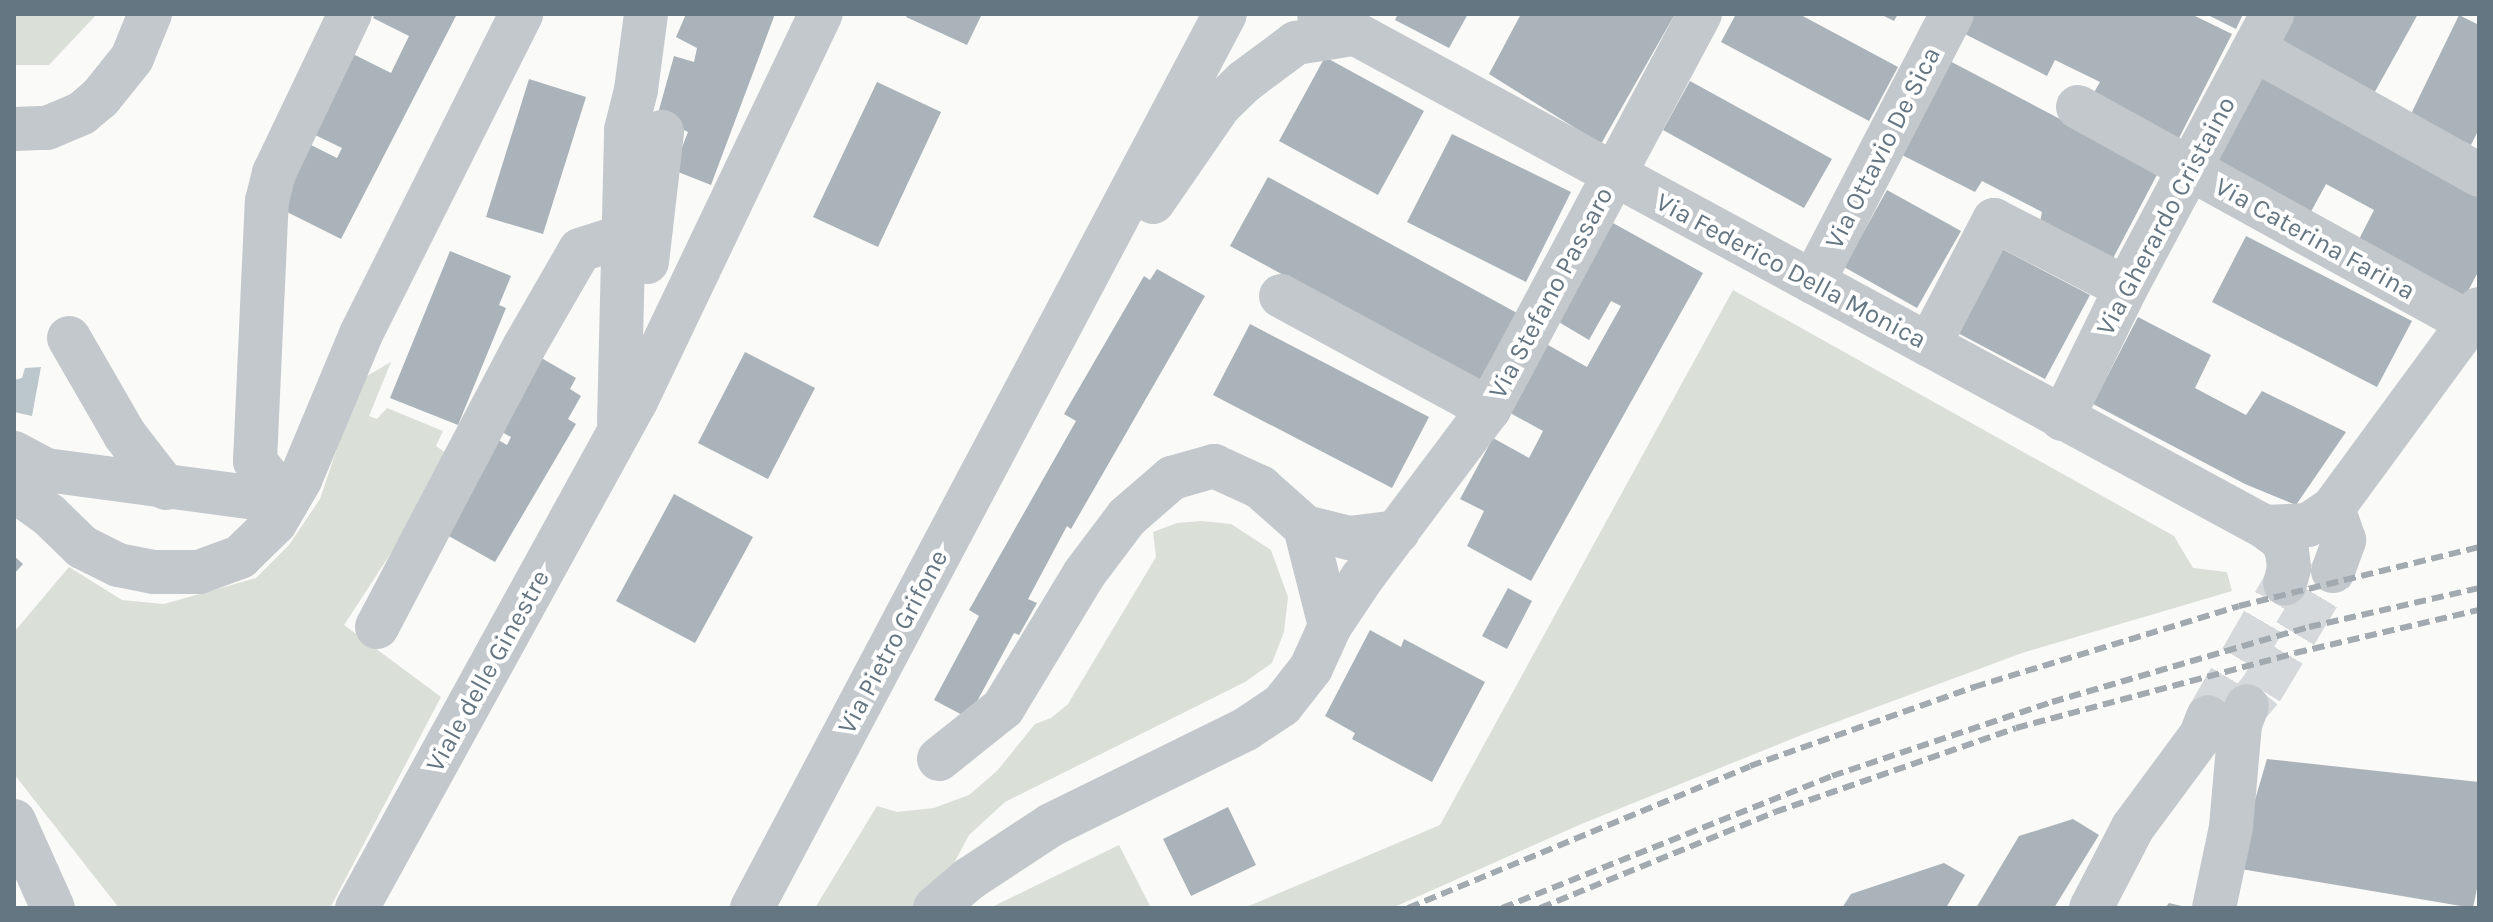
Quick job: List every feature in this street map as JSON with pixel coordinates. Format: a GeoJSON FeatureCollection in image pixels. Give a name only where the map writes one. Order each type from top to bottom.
{"type":"FeatureCollection","features":[{"type":"Feature","properties":{"kind":"street"},"geometry":{"type":"LineString","coordinates":[[14,129],[47,128],[82,113],[100,98],[132,58],[150,14]]}},
{"type":"Feature","properties":{"kind":"street"},"geometry":{"type":"LineString","coordinates":[[287,502],[255,461],[267,201],[274,173],[350,14]]}},
{"type":"Feature","properties":{"kind":"street"},"geometry":{"type":"LineString","coordinates":[[14,490],[49,515],[82,547],[118,565],[154,572],[199,572],[240,557],[275,523],[300,480],[361,334],[521,14]]}},
{"type":"Feature","properties":{"kind":"street","name":"Viale delle Ginestre"},"geometry":{"type":"LineString","coordinates":[[619,432],[626,130],[636,90],[646,14]]}},
{"type":"Feature","properties":{"kind":"street","name":"Viale delle Ginestre"},"geometry":{"type":"LineString","coordinates":[[357,908],[619,432],[821,14]]}},
{"type":"Feature","properties":{"kind":"street","name":"Via Pietro Grifone"},"geometry":{"type":"LineString","coordinates":[[752,908],[1225,14]]}},
{"type":"Feature","properties":{"kind":"street","name":"Via Stefano Passaro"},"geometry":{"type":"LineString","coordinates":[[935,908],[969,879],[1051,825],[1246,729],[1282,705],[1311,668],[1330,626],[1489,409],[1700,14]]}},
{"type":"Feature","properties":{"kind":"street","name":"Via Ottavio De Sica"},"geometry":{"type":"LineString","coordinates":[[1813,282],[1952,14]]}},
{"type":"Feature","properties":{"kind":"street","name":"Via Pietro Grifone"},"geometry":{"type":"LineString","coordinates":[[1036,376],[1220,105],[1269,61],[1296,43],[1335,24]]}},
{"type":"Feature","properties":{"kind":"street","name":"Via Federico Della Monica"},"geometry":{"type":"LineString","coordinates":[[1335,24],[2265,527]]}},
{"type":"Feature","properties":{"kind":"street"},"geometry":{"type":"LineString","coordinates":[[2263,31],[2479,175]]}},
{"type":"Feature","properties":{"kind":"street","name":"Via Gherardo Cristaino"},"geometry":{"type":"LineString","coordinates":[[2062,419],[2126,288],[2191,172],[2263,31]]}},
{"type":"Feature","properties":{"kind":"street","name":"Via Caterina Farina"},"geometry":{"type":"LineString","coordinates":[[2078,107],[2191,172],[2474,316]]}},
{"type":"Feature","properties":{"kind":"street","name":"Viale delle Ginestre"},"geometry":{"type":"LineString","coordinates":[[620,330],[644,289],[662,132]]}},
{"type":"Feature","properties":{"kind":"street"},"geometry":{"type":"LineString","coordinates":[[1929,345],[1994,220],[2126,288]]}},
{"type":"Feature","properties":{"kind":"street"},"geometry":{"type":"LineString","coordinates":[[377,627],[524,347],[580,250],[623,236]]}},
{"type":"Feature","properties":{"kind":"street","name":"Via Stefano Passaro"},"geometry":{"type":"LineString","coordinates":[[1281,296],[1489,409]]}},
{"type":"Feature","properties":{"kind":"street"},"geometry":{"type":"LineString","coordinates":[[2265,527],[2308,525],[2333,508],[2474,316]]}},
{"type":"Feature","properties":{"kind":"street"},"geometry":{"type":"LineString","coordinates":[[69,338],[125,435],[166,488]]}},
{"type":"Feature","properties":{"kind":"street"},"geometry":{"type":"LineString","coordinates":[[14,453],[46,470],[287,502]]}},
{"type":"Feature","properties":{"kind":"street"},"geometry":{"type":"LineString","coordinates":[[939,759],[1003,708],[1084,574],[1127,517],[1172,478],[1214,466],[1260,487],[1305,527],[1349,538],[1410,515]]}},
{"type":"Feature","properties":{"kind":"street"},"geometry":{"type":"LineString","coordinates":[[2333,508],[2344,540],[2333,571]]}},
{"type":"Feature","properties":{"kind":"street"},"geometry":{"type":"LineString","coordinates":[[1305,527],[1330,626]]}},
{"type":"Feature","properties":{"kind":"street"},"geometry":{"type":"LineString","coordinates":[[2265,527],[2282,540],[2287,551],[2289,568],[2285,584]]}},
{"type":"Feature","properties":{"kind":"street"},"geometry":{"type":"LineString","coordinates":[[2091,908],[2133,827],[2185,754],[2214,732],[2228,733],[2231,722],[2231,827],[2214,908],[2221,908]]}},
{"type":"Feature","properties":{"kind":"street"},"geometry":{"type":"LineString","coordinates":[[14,821],[53,908]]}},
{"type":"Feature","properties":{"kind":"street"},"geometry":{"type":"LineString","coordinates":[[14,902],[25,908]]}},
{"type":"Feature","properties":{"kind":"shaded area"},"geometry":{"type":"Polygon","coordinates":[[[14,14],[97,14],[49,65],[14,65],[14,14]]]}},
{"type":"Feature","properties":{"kind":"shaded area"},"geometry":{"type":"Polygon","coordinates":[[[1733,290],[2174,536],[2193,568],[2227,572],[2232,591],[2022,653],[1804,734],[1579,825],[1392,908],[1244,908],[1440,825],[1733,290]]]}},
{"type":"Feature","properties":{"kind":"shaded area"},"geometry":{"type":"Polygon","coordinates":[[[391,362],[369,416],[377,419],[387,408],[443,431],[436,446],[453,458],[344,625],[441,697],[330,908],[119,908],[14,774],[14,632],[69,567],[122,600],[164,604],[256,578],[289,545],[320,499],[360,380],[391,362]]]}},
{"type":"Feature","properties":{"kind":"shaded area"},"geometry":{"type":"Polygon","coordinates":[[[41,367],[32,416],[14,412],[14,380],[22,378],[25,368],[41,367]]]}},
{"type":"Feature","properties":{"kind":"shaded area"},"geometry":{"type":"Polygon","coordinates":[[[1202,521],[1231,524],[1271,550],[1288,597],[1284,632],[1272,663],[1245,682],[1005,802],[969,835],[946,878],[914,908],[815,908],[877,806],[897,812],[934,808],[969,795],[997,771],[1035,724],[1051,718],[1068,704],[1156,557],[1153,532],[1177,523],[1202,521]]]}},
{"type":"Feature","properties":{"kind":"shaded area"},"geometry":{"type":"Polygon","coordinates":[[[1119,845],[1151,908],[990,908],[1119,845]]]}},
{"type":"Feature","properties":{"kind":"building"},"geometry":{"type":"Polygon","coordinates":[[[375,14],[457,14],[341,239],[277,207],[309,144],[337,158],[342,148],[311,133],[353,54],[391,73],[409,36],[373,18],[375,14]]]}},
{"type":"Feature","properties":{"kind":"building"},"geometry":{"type":"Polygon","coordinates":[[[686,14],[775,14],[711,185],[673,170],[688,132],[657,117],[674,56],[694,62],[697,48],[676,37],[686,14]]]}},
{"type":"Feature","properties":{"kind":"building"},"geometry":{"type":"Polygon","coordinates":[[[908,14],[982,14],[967,45],[906,17],[908,14]]]}},
{"type":"Feature","properties":{"kind":"building"},"geometry":{"type":"Polygon","coordinates":[[[1398,14],[1468,14],[1449,48],[1395,20],[1398,14]]]}},
{"type":"Feature","properties":{"kind":"building"},"geometry":{"type":"Polygon","coordinates":[[[1521,14],[1675,14],[1601,144],[1489,74],[1521,14]]]}},
{"type":"Feature","properties":{"kind":"building"},"geometry":{"type":"Polygon","coordinates":[[[1736,14],[1799,14],[1898,67],[1869,121],[1721,42],[1736,14]]]}},
{"type":"Feature","properties":{"kind":"building"},"geometry":{"type":"Polygon","coordinates":[[[1880,14],[1898,14],[1894,21],[1880,14]]]}},
{"type":"Feature","properties":{"kind":"building"},"geometry":{"type":"Polygon","coordinates":[[[1967,14],[2191,14],[2232,34],[2178,140],[2092,96],[2100,82],[2055,60],[2047,76],[1959,31],[1967,14]]]}},
{"type":"Feature","properties":{"kind":"building"},"geometry":{"type":"Polygon","coordinates":[[[2206,14],[2243,14],[2236,29],[2206,14]]]}},
{"type":"Feature","properties":{"kind":"building"},"geometry":{"type":"Polygon","coordinates":[[[2295,14],[2418,14],[2372,97],[2278,46],[2295,14]]]}},
{"type":"Feature","properties":{"kind":"building"},"geometry":{"type":"Polygon","coordinates":[[[2459,15],[2479,25],[2479,129],[2471,145],[2410,116],[2459,15]]]}},
{"type":"Feature","properties":{"kind":"building"},"geometry":{"type":"Polygon","coordinates":[[[1325,57],[1424,111],[1378,195],[1279,141],[1325,57]]]}},
{"type":"Feature","properties":{"kind":"building"},"geometry":{"type":"Polygon","coordinates":[[[1946,59],[2159,171],[2110,264],[2039,227],[2042,212],[1982,181],[1975,192],[1896,152],[1946,59]]]}},
{"type":"Feature","properties":{"kind":"building"},"geometry":{"type":"Polygon","coordinates":[[[2261,78],[2479,194],[2479,270],[2463,301],[2356,245],[2374,210],[2326,184],[2307,219],[2213,169],[2261,78]]]}},
{"type":"Feature","properties":{"kind":"building"},"geometry":{"type":"Polygon","coordinates":[[[529,79],[586,97],[543,234],[486,217],[529,79]]]}},
{"type":"Feature","properties":{"kind":"building"},"geometry":{"type":"Polygon","coordinates":[[[1690,81],[1832,159],[1804,208],[1663,130],[1690,81]]]}},
{"type":"Feature","properties":{"kind":"building"},"geometry":{"type":"Polygon","coordinates":[[[877,82],[941,112],[878,247],[813,217],[877,82]]]}},
{"type":"Feature","properties":{"kind":"building"},"geometry":{"type":"Polygon","coordinates":[[[1452,134],[1571,192],[1526,282],[1407,222],[1452,134]]]}},
{"type":"Feature","properties":{"kind":"building"},"geometry":{"type":"Polygon","coordinates":[[[1268,177],[1517,313],[1479,381],[1230,246],[1268,177]]]}},
{"type":"Feature","properties":{"kind":"building"},"geometry":{"type":"Polygon","coordinates":[[[1887,190],[1961,231],[1917,308],[1844,267],[1887,190]]]}},
{"type":"Feature","properties":{"kind":"building"},"geometry":{"type":"Polygon","coordinates":[[[1613,223],[1703,273],[1531,581],[1467,546],[1484,511],[1460,499],[1493,438],[1529,458],[1543,431],[1503,409],[1541,341],[1587,367],[1621,306],[1611,301],[1589,340],[1557,321],[1613,223]]]}},
{"type":"Feature","properties":{"kind":"building"},"geometry":{"type":"Polygon","coordinates":[[[2246,236],[2412,321],[2377,387],[2212,302],[2246,236]]]}},
{"type":"Feature","properties":{"kind":"building"},"geometry":{"type":"Polygon","coordinates":[[[2000,248],[2090,295],[2045,379],[1954,331],[2000,248]]]}},
{"type":"Feature","properties":{"kind":"building"},"geometry":{"type":"Polygon","coordinates":[[[450,251],[511,276],[499,305],[506,308],[458,425],[390,398],[450,251]]]}},
{"type":"Feature","properties":{"kind":"building"},"geometry":{"type":"Polygon","coordinates":[[[1157,269],[1205,296],[1071,529],[1067,526],[1028,599],[1037,603],[1019,635],[1014,633],[968,718],[934,700],[979,616],[969,610],[1076,421],[1064,414],[1144,276],[1150,280],[1157,269]]]}},
{"type":"Feature","properties":{"kind":"building"},"geometry":{"type":"Polygon","coordinates":[[[2138,317],[2211,355],[2195,388],[2246,415],[2262,391],[2346,432],[2296,505],[2245,484],[2093,404],[2138,317]]]}},
{"type":"Feature","properties":{"kind":"building"},"geometry":{"type":"Polygon","coordinates":[[[1250,324],[1429,417],[1392,488],[1213,395],[1250,324]]]}},
{"type":"Feature","properties":{"kind":"building"},"geometry":{"type":"Polygon","coordinates":[[[531,352],[576,378],[570,389],[581,396],[568,419],[576,424],[495,562],[447,535],[488,434],[507,445],[511,437],[489,425],[531,352]]]}},
{"type":"Feature","properties":{"kind":"building"},"geometry":{"type":"Polygon","coordinates":[[[745,352],[815,388],[768,479],[698,443],[745,352]]]}},
{"type":"Feature","properties":{"kind":"building"},"geometry":{"type":"Polygon","coordinates":[[[674,494],[753,537],[695,643],[616,601],[674,494]]]}},
{"type":"Feature","properties":{"kind":"building"},"geometry":{"type":"Polygon","coordinates":[[[14,556],[23,564],[14,574],[14,556]]]}},
{"type":"Feature","properties":{"kind":"building"},"geometry":{"type":"Polygon","coordinates":[[[1508,588],[1532,601],[1507,649],[1482,636],[1508,588]]]}},
{"type":"Feature","properties":{"kind":"building"},"geometry":{"type":"Polygon","coordinates":[[[1370,630],[1401,647],[1404,639],[1485,682],[1432,782],[1352,739],[1355,733],[1325,716],[1370,630]]]}},
{"type":"Feature","properties":{"kind":"building"},"geometry":{"type":"Polygon","coordinates":[[[2267,759],[2479,782],[2479,879],[2473,908],[2235,868],[2267,759]]]}},
{"type":"Feature","properties":{"kind":"building"},"geometry":{"type":"Polygon","coordinates":[[[1228,807],[1256,865],[1191,896],[1163,839],[1228,807]]]}},
{"type":"Feature","properties":{"kind":"building"},"geometry":{"type":"Polygon","coordinates":[[[2073,819],[2099,835],[2054,908],[1976,908],[2019,836],[2073,819]]]}},
{"type":"Feature","properties":{"kind":"building"},"geometry":{"type":"Polygon","coordinates":[[[1944,863],[1965,875],[1946,908],[1842,908],[1851,894],[1944,863]]]}},
{"type":"Feature","properties":{"kind":"building"},"geometry":{"type":"Polygon","coordinates":[[[2169,903],[2186,907],[2165,908],[2169,903]]]}},
{"type":"Feature","properties":{"kind":"tunnel"},"geometry":{"type":"LineString","coordinates":[[2247,706],[2261,690],[2333,571]]}},
{"type":"Feature","properties":{"kind":"tunnel"},"geometry":{"type":"LineString","coordinates":[[2208,717],[2285,584]]}},
{"type":"Feature","properties":{"kind":"railway"},"geometry":{"type":"LineString","coordinates":[[1408,908],[1750,766],[1974,687],[2239,606],[2479,547]]}},
{"type":"Feature","properties":{"kind":"railway"},"geometry":{"type":"LineString","coordinates":[[1502,908],[1832,776],[2052,702],[2309,627],[2479,588]]}},
{"type":"Feature","properties":{"kind":"railway"},"geometry":{"type":"LineString","coordinates":[[1540,908],[1775,812],[2016,728],[2295,653],[2479,610]]}}]}
